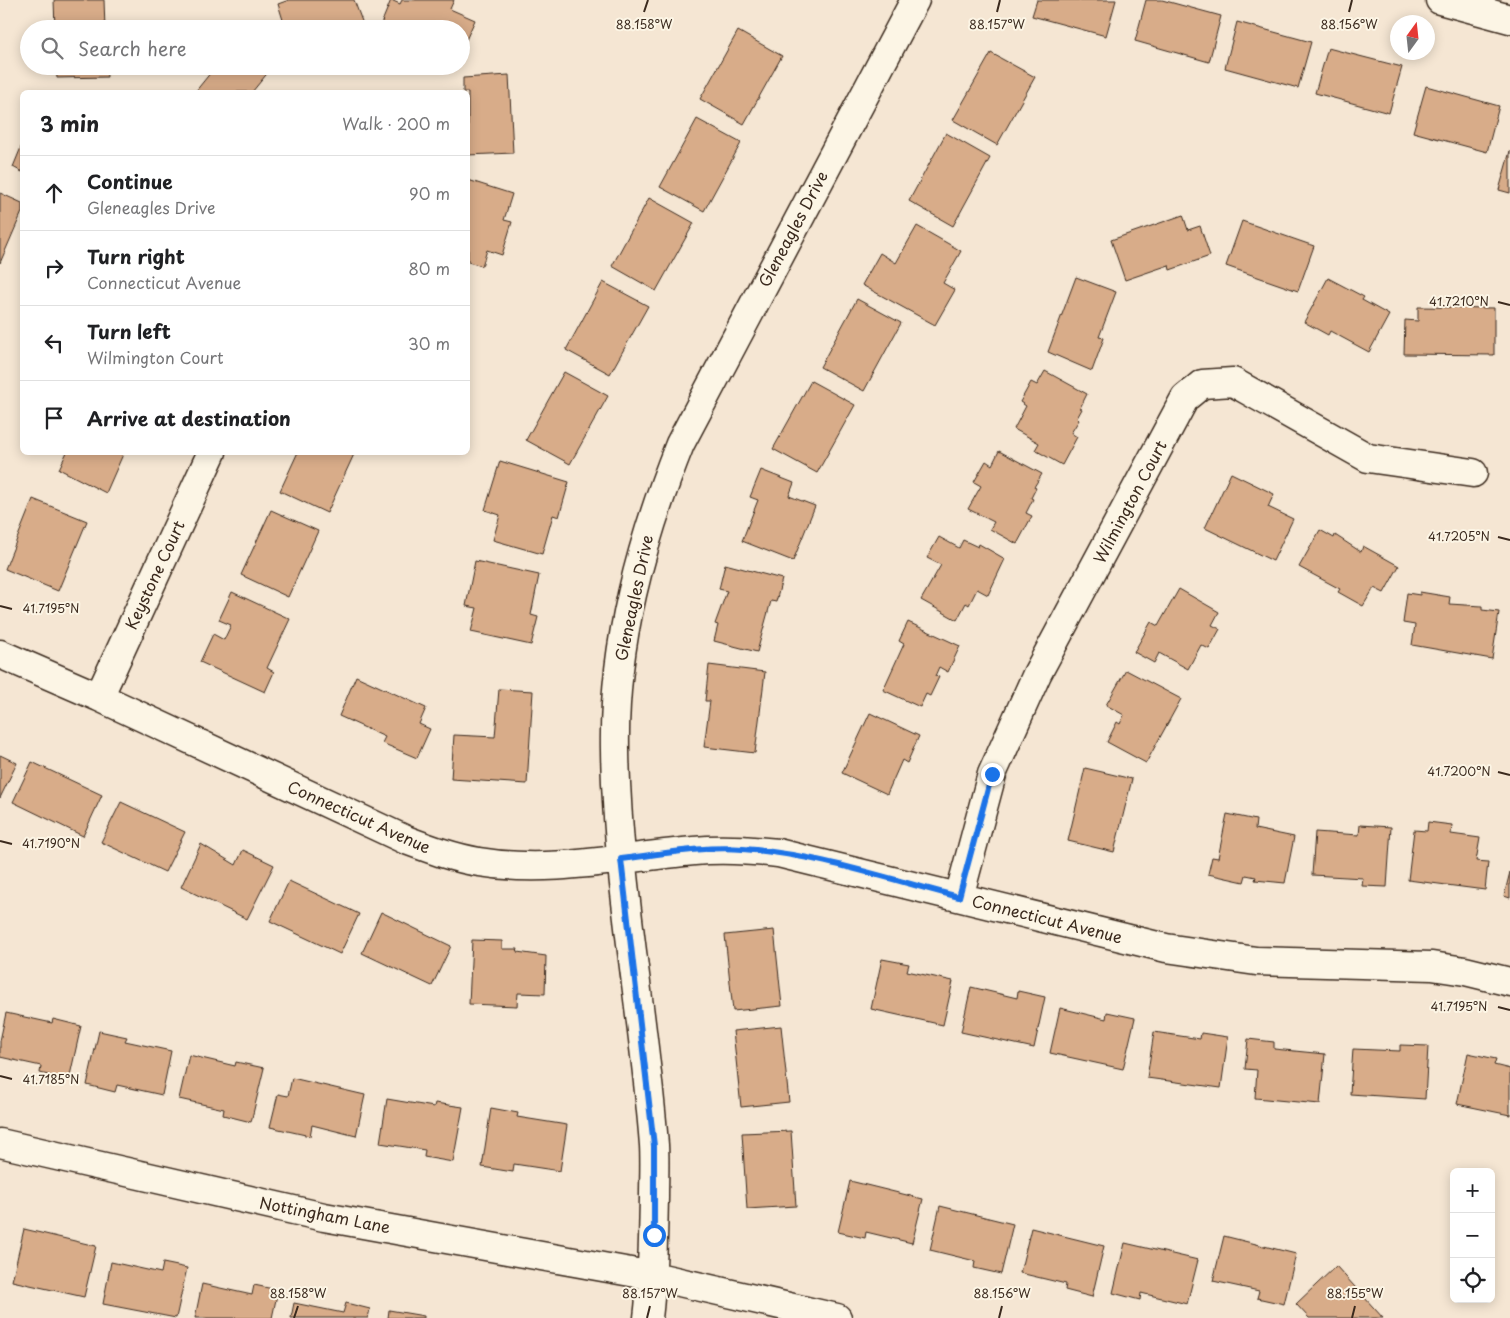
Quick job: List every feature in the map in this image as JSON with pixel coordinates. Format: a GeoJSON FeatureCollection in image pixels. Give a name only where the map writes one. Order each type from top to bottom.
{"type":"FeatureCollection","features":[{"type":"Feature","properties":{"kind":"street","name":"Gleneagles Drive"},"geometry":{"type":"LineString","coordinates":[[648,1318],[653,1276],[654,1146],[621,859],[615,750],[619,665],[626,616],[641,550],[658,498],[700,403],[915,0]]}},
{"type":"Feature","properties":{"kind":"street"},"geometry":{"type":"LineString","coordinates":[[1440,0],[1510,19]]}},
{"type":"Feature","properties":{"kind":"street","name":"Wilmington Court"},"geometry":{"type":"LineString","coordinates":[[959,897],[992,774],[1037,674],[1186,398],[1202,384],[1233,382],[1368,458],[1473,473]]}},
{"type":"Feature","properties":{"kind":"street","name":"Keystone Court"},"geometry":{"type":"LineString","coordinates":[[99,697],[211,455]]}},
{"type":"Feature","properties":{"kind":"street","name":"Connecticut Avenue"},"geometry":{"type":"LineString","coordinates":[[0,654],[99,697],[406,840],[444,854],[478,862],[545,866],[696,850],[741,849],[769,852],[814,861],[1166,948],[1256,961],[1432,966],[1465,971],[1510,982]]}},
{"type":"Feature","properties":{"kind":"street","name":"Nottingham Lane"},"geometry":{"type":"LineString","coordinates":[[0,1143],[324,1217],[653,1276],[837,1318]]}},
{"type":"Feature","properties":{"kind":"building"},"geometry":{"type":"Polygon","coordinates":[[[54,0],[104,0],[105,20],[55,20],[54,0]]]}},
{"type":"Feature","properties":{"kind":"building"},"geometry":{"type":"Polygon","coordinates":[[[289,0],[354,0],[362,20],[283,20],[278,4],[289,0]]]}},
{"type":"Feature","properties":{"kind":"building"},"geometry":{"type":"Polygon","coordinates":[[[391,0],[400,4],[402,0],[454,0],[450,9],[475,20],[470,31],[470,20],[383,20],[391,0]]]}},
{"type":"Feature","properties":{"kind":"building"},"geometry":{"type":"Polygon","coordinates":[[[1037,0],[1116,0],[1106,36],[1032,16],[1037,0]]]}},
{"type":"Feature","properties":{"kind":"building"},"geometry":{"type":"Polygon","coordinates":[[[1146,0],[1162,0],[1221,16],[1209,62],[1135,41],[1146,0]]]}},
{"type":"Feature","properties":{"kind":"building"},"geometry":{"type":"Polygon","coordinates":[[[1237,22],[1311,42],[1298,88],[1225,68],[1237,22]]]}},
{"type":"Feature","properties":{"kind":"building"},"geometry":{"type":"Polygon","coordinates":[[[738,31],[782,56],[744,124],[700,99],[738,31]]]}},
{"type":"Feature","properties":{"kind":"building"},"geometry":{"type":"Polygon","coordinates":[[[1328,48],[1402,67],[1389,113],[1315,93],[1328,48]]]}},
{"type":"Feature","properties":{"kind":"building"},"geometry":{"type":"Polygon","coordinates":[[[991,53],[1035,77],[997,145],[953,120],[991,53]]]}},
{"type":"Feature","properties":{"kind":"building"},"geometry":{"type":"Polygon","coordinates":[[[57,75],[107,75],[107,77],[57,78],[57,75]]]}},
{"type":"Feature","properties":{"kind":"building"},"geometry":{"type":"Polygon","coordinates":[[[209,75],[266,75],[254,90],[197,90],[209,75]]]}},
{"type":"Feature","properties":{"kind":"building"},"geometry":{"type":"Polygon","coordinates":[[[509,75],[513,153],[470,155],[470,90],[463,90],[463,78],[509,75]]]}},
{"type":"Feature","properties":{"kind":"building"},"geometry":{"type":"Polygon","coordinates":[[[1426,86],[1499,106],[1487,152],[1413,132],[1426,86]]]}},
{"type":"Feature","properties":{"kind":"building"},"geometry":{"type":"Polygon","coordinates":[[[697,119],[741,143],[704,211],[660,187],[697,119]]]}},
{"type":"Feature","properties":{"kind":"building"},"geometry":{"type":"Polygon","coordinates":[[[946,133],[990,158],[953,226],[909,201],[946,133]]]}},
{"type":"Feature","properties":{"kind":"building"},"geometry":{"type":"Polygon","coordinates":[[[20,150],[20,171],[13,167],[20,150]]]}},
{"type":"Feature","properties":{"kind":"building"},"geometry":{"type":"Polygon","coordinates":[[[1510,151],[1510,193],[1499,190],[1510,151]]]}},
{"type":"Feature","properties":{"kind":"building"},"geometry":{"type":"Polygon","coordinates":[[[470,181],[512,194],[504,220],[512,222],[502,255],[487,250],[482,266],[470,263],[470,181]]]}},
{"type":"Feature","properties":{"kind":"building"},"geometry":{"type":"Polygon","coordinates":[[[0,193],[20,202],[20,217],[0,263],[0,193]]]}},
{"type":"Feature","properties":{"kind":"building"},"geometry":{"type":"Polygon","coordinates":[[[649,198],[694,223],[656,291],[612,266],[649,198]]]}},
{"type":"Feature","properties":{"kind":"building"},"geometry":{"type":"Polygon","coordinates":[[[1183,215],[1188,230],[1200,226],[1210,256],[1170,270],[1169,265],[1125,280],[1111,240],[1183,215]]]}},
{"type":"Feature","properties":{"kind":"building"},"geometry":{"type":"Polygon","coordinates":[[[1242,221],[1314,246],[1298,291],[1226,266],[1242,221]]]}},
{"type":"Feature","properties":{"kind":"building"},"geometry":{"type":"Polygon","coordinates":[[[917,226],[961,251],[943,283],[955,290],[935,325],[862,285],[880,253],[896,263],[917,226]]]}},
{"type":"Feature","properties":{"kind":"building"},"geometry":{"type":"Polygon","coordinates":[[[1076,277],[1116,292],[1099,337],[1104,338],[1092,371],[1048,352],[1076,277]]]}},
{"type":"Feature","properties":{"kind":"building"},"geometry":{"type":"Polygon","coordinates":[[[1328,278],[1364,297],[1362,300],[1389,315],[1369,352],[1330,331],[1328,335],[1304,322],[1328,278]]]}},
{"type":"Feature","properties":{"kind":"building"},"geometry":{"type":"Polygon","coordinates":[[[603,282],[648,306],[610,374],[566,350],[603,282]]]}},
{"type":"Feature","properties":{"kind":"building"},"geometry":{"type":"Polygon","coordinates":[[[857,299],[901,323],[864,391],[820,367],[857,299]]]}},
{"type":"Feature","properties":{"kind":"building"},"geometry":{"type":"Polygon","coordinates":[[[1418,307],[1494,308],[1494,355],[1404,354],[1405,320],[1418,321],[1418,307]]]}},
{"type":"Feature","properties":{"kind":"building"},"geometry":{"type":"Polygon","coordinates":[[[1045,371],[1087,394],[1080,408],[1082,409],[1077,418],[1079,420],[1071,433],[1077,437],[1062,465],[1035,450],[1039,443],[1014,429],[1026,406],[1020,402],[1031,382],[1037,385],[1045,371]]]}},
{"type":"Feature","properties":{"kind":"building"},"geometry":{"type":"Polygon","coordinates":[[[564,372],[608,396],[570,464],[526,440],[564,372]]]}},
{"type":"Feature","properties":{"kind":"building"},"geometry":{"type":"Polygon","coordinates":[[[811,381],[855,405],[817,473],[773,449],[811,381]]]}},
{"type":"Feature","properties":{"kind":"building"},"geometry":{"type":"Polygon","coordinates":[[[999,451],[1042,474],[1034,487],[1036,488],[1031,498],[1033,499],[1026,513],[1032,516],[1017,544],[990,529],[994,522],[968,509],[981,486],[974,482],[986,461],[992,465],[999,451]]]}},
{"type":"Feature","properties":{"kind":"building"},"geometry":{"type":"Polygon","coordinates":[[[66,455],[123,455],[106,493],[59,469],[66,455]]]}},
{"type":"Feature","properties":{"kind":"building"},"geometry":{"type":"Polygon","coordinates":[[[297,455],[354,455],[327,513],[280,491],[297,455]]]}},
{"type":"Feature","properties":{"kind":"building"},"geometry":{"type":"Polygon","coordinates":[[[500,461],[569,482],[559,517],[553,515],[542,554],[493,540],[500,515],[485,510],[500,461]]]}},
{"type":"Feature","properties":{"kind":"building"},"geometry":{"type":"Polygon","coordinates":[[[761,470],[794,483],[789,496],[815,506],[793,561],[742,541],[758,500],[750,497],[761,470]]]}},
{"type":"Feature","properties":{"kind":"building"},"geometry":{"type":"Polygon","coordinates":[[[1231,473],[1274,494],[1268,507],[1293,519],[1273,561],[1205,528],[1231,473]]]}},
{"type":"Feature","properties":{"kind":"building"},"geometry":{"type":"Polygon","coordinates":[[[33,499],[87,521],[58,591],[5,569],[33,499]]]}},
{"type":"Feature","properties":{"kind":"building"},"geometry":{"type":"Polygon","coordinates":[[[271,510],[318,531],[288,597],[241,575],[271,510]]]}},
{"type":"Feature","properties":{"kind":"building"},"geometry":{"type":"Polygon","coordinates":[[[1320,530],[1334,538],[1335,535],[1361,552],[1363,546],[1399,566],[1384,593],[1374,588],[1363,606],[1338,592],[1340,589],[1299,567],[1320,530]]]}},
{"type":"Feature","properties":{"kind":"building"},"geometry":{"type":"Polygon","coordinates":[[[939,537],[959,548],[963,540],[978,547],[979,544],[1005,559],[988,595],[977,589],[969,605],[966,603],[957,620],[921,600],[941,565],[927,558],[939,537]]]}},
{"type":"Feature","properties":{"kind":"building"},"geometry":{"type":"Polygon","coordinates":[[[475,561],[539,575],[531,615],[538,617],[531,645],[471,632],[477,608],[466,606],[475,561]]]}},
{"type":"Feature","properties":{"kind":"building"},"geometry":{"type":"Polygon","coordinates":[[[725,564],[782,579],[776,602],[771,601],[757,652],[714,641],[718,625],[715,624],[727,591],[719,589],[725,564]]]}},
{"type":"Feature","properties":{"kind":"building"},"geometry":{"type":"Polygon","coordinates":[[[1179,589],[1219,612],[1212,625],[1220,629],[1209,649],[1201,645],[1188,669],[1159,653],[1154,663],[1134,652],[1151,622],[1158,626],[1179,589]]]}},
{"type":"Feature","properties":{"kind":"building"},"geometry":{"type":"Polygon","coordinates":[[[232,592],[290,619],[267,668],[274,672],[265,692],[200,662],[213,634],[224,640],[231,625],[219,620],[232,592]]]}},
{"type":"Feature","properties":{"kind":"building"},"geometry":{"type":"Polygon","coordinates":[[[1420,592],[1450,597],[1449,604],[1482,606],[1482,610],[1499,612],[1492,659],[1412,645],[1415,625],[1403,623],[1407,593],[1420,595],[1420,592]]]}},
{"type":"Feature","properties":{"kind":"building"},"geometry":{"type":"Polygon","coordinates":[[[908,622],[960,646],[948,672],[939,667],[935,676],[939,677],[930,696],[926,694],[920,707],[883,690],[904,644],[899,641],[908,622]]]}},
{"type":"Feature","properties":{"kind":"building"},"geometry":{"type":"Polygon","coordinates":[[[709,665],[765,672],[755,753],[704,747],[710,701],[705,701],[709,665]]]}},
{"type":"Feature","properties":{"kind":"building"},"geometry":{"type":"Polygon","coordinates":[[[1126,670],[1181,699],[1146,763],[1107,742],[1117,722],[1120,724],[1124,715],[1106,705],[1126,670]]]}},
{"type":"Feature","properties":{"kind":"building"},"geometry":{"type":"Polygon","coordinates":[[[356,676],[426,708],[419,724],[430,729],[417,758],[382,743],[385,737],[339,716],[356,676]]]}},
{"type":"Feature","properties":{"kind":"building"},"geometry":{"type":"Polygon","coordinates":[[[499,689],[533,691],[527,784],[451,779],[454,735],[495,737],[499,689]]]}},
{"type":"Feature","properties":{"kind":"building"},"geometry":{"type":"Polygon","coordinates":[[[870,713],[919,736],[907,763],[902,760],[887,794],[842,773],[870,713]]]}},
{"type":"Feature","properties":{"kind":"building"},"geometry":{"type":"Polygon","coordinates":[[[0,755],[17,763],[0,798],[0,755]]]}},
{"type":"Feature","properties":{"kind":"building"},"geometry":{"type":"Polygon","coordinates":[[[32,762],[102,795],[83,836],[13,802],[32,762]]]}},
{"type":"Feature","properties":{"kind":"building"},"geometry":{"type":"Polygon","coordinates":[[[1085,768],[1132,779],[1114,852],[1068,841],[1085,768]]]}},
{"type":"Feature","properties":{"kind":"building"},"geometry":{"type":"Polygon","coordinates":[[[121,802],[185,832],[165,872],[101,842],[121,802]]]}},
{"type":"Feature","properties":{"kind":"building"},"geometry":{"type":"Polygon","coordinates":[[[1227,814],[1256,820],[1255,829],[1294,837],[1285,883],[1255,880],[1256,877],[1246,875],[1244,882],[1208,874],[1212,857],[1218,858],[1227,814]]]}},
{"type":"Feature","properties":{"kind":"building"},"geometry":{"type":"Polygon","coordinates":[[[1428,822],[1452,825],[1451,834],[1480,838],[1476,861],[1488,862],[1485,890],[1408,880],[1414,830],[1427,831],[1428,822]]]}},
{"type":"Feature","properties":{"kind":"building"},"geometry":{"type":"Polygon","coordinates":[[[1360,825],[1391,827],[1387,887],[1362,886],[1363,878],[1312,875],[1315,832],[1359,835],[1360,825]]]}},
{"type":"Feature","properties":{"kind":"building"},"geometry":{"type":"Polygon","coordinates":[[[201,844],[236,865],[243,850],[274,865],[247,919],[181,887],[201,844]]]}},
{"type":"Feature","properties":{"kind":"building"},"geometry":{"type":"Polygon","coordinates":[[[1510,872],[1510,898],[1504,896],[1510,872]]]}},
{"type":"Feature","properties":{"kind":"building"},"geometry":{"type":"Polygon","coordinates":[[[289,881],[359,914],[340,954],[270,921],[289,881]]]}},
{"type":"Feature","properties":{"kind":"building"},"geometry":{"type":"Polygon","coordinates":[[[381,912],[451,946],[432,986],[362,953],[381,912]]]}},
{"type":"Feature","properties":{"kind":"building"},"geometry":{"type":"Polygon","coordinates":[[[774,930],[782,1006],[733,1011],[725,935],[774,930]]]}},
{"type":"Feature","properties":{"kind":"building"},"geometry":{"type":"Polygon","coordinates":[[[472,940],[502,941],[502,949],[518,949],[517,952],[546,956],[545,994],[518,993],[517,1006],[469,1004],[472,940]]]}},
{"type":"Feature","properties":{"kind":"building"},"geometry":{"type":"Polygon","coordinates":[[[882,959],[909,964],[907,971],[953,981],[943,1025],[871,1009],[882,959]]]}},
{"type":"Feature","properties":{"kind":"building"},"geometry":{"type":"Polygon","coordinates":[[[971,987],[1017,998],[1018,991],[1045,997],[1034,1048],[961,1032],[971,987]]]}},
{"type":"Feature","properties":{"kind":"building"},"geometry":{"type":"Polygon","coordinates":[[[1060,1008],[1106,1019],[1107,1012],[1135,1018],[1123,1069],[1050,1053],[1060,1008]]]}},
{"type":"Feature","properties":{"kind":"building"},"geometry":{"type":"Polygon","coordinates":[[[6,1013],[52,1023],[53,1019],[81,1026],[69,1080],[40,1073],[41,1066],[0,1057],[0,1041],[6,1013]]]}},
{"type":"Feature","properties":{"kind":"building"},"geometry":{"type":"Polygon","coordinates":[[[781,1026],[789,1102],[741,1107],[733,1031],[781,1026]]]}},
{"type":"Feature","properties":{"kind":"building"},"geometry":{"type":"Polygon","coordinates":[[[99,1031],[127,1037],[125,1041],[171,1051],[162,1095],[117,1085],[115,1092],[87,1085],[99,1031]]]}},
{"type":"Feature","properties":{"kind":"building"},"geometry":{"type":"Polygon","coordinates":[[[1154,1032],[1200,1039],[1201,1033],[1228,1037],[1221,1088],[1147,1078],[1154,1032]]]}},
{"type":"Feature","properties":{"kind":"building"},"geometry":{"type":"Polygon","coordinates":[[[1248,1039],[1274,1042],[1274,1049],[1325,1054],[1320,1104],[1255,1098],[1257,1070],[1245,1069],[1248,1039]]]}},
{"type":"Feature","properties":{"kind":"building"},"geometry":{"type":"Polygon","coordinates":[[[1400,1045],[1428,1046],[1425,1099],[1350,1094],[1353,1049],[1400,1051],[1400,1045]]]}},
{"type":"Feature","properties":{"kind":"building"},"geometry":{"type":"Polygon","coordinates":[[[1468,1053],[1496,1059],[1494,1065],[1510,1069],[1510,1115],[1457,1104],[1468,1053]]]}},
{"type":"Feature","properties":{"kind":"building"},"geometry":{"type":"Polygon","coordinates":[[[189,1055],[235,1066],[236,1062],[264,1068],[251,1122],[223,1115],[224,1109],[179,1099],[189,1055]]]}},
{"type":"Feature","properties":{"kind":"building"},"geometry":{"type":"Polygon","coordinates":[[[292,1078],[365,1095],[356,1136],[312,1125],[310,1136],[270,1127],[278,1094],[288,1096],[292,1078]]]}},
{"type":"Feature","properties":{"kind":"building"},"geometry":{"type":"Polygon","coordinates":[[[387,1099],[434,1107],[435,1103],[463,1107],[453,1162],[424,1157],[425,1150],[380,1143],[387,1099]]]}},
{"type":"Feature","properties":{"kind":"building"},"geometry":{"type":"Polygon","coordinates":[[[491,1108],[518,1113],[517,1117],[567,1125],[560,1171],[514,1164],[513,1172],[482,1167],[491,1108]]]}},
{"type":"Feature","properties":{"kind":"building"},"geometry":{"type":"Polygon","coordinates":[[[791,1131],[796,1206],[747,1209],[742,1133],[791,1131]]]}},
{"type":"Feature","properties":{"kind":"building"},"geometry":{"type":"Polygon","coordinates":[[[850,1181],[923,1199],[912,1243],[866,1232],[865,1238],[838,1232],[850,1181]]]}},
{"type":"Feature","properties":{"kind":"building"},"geometry":{"type":"Polygon","coordinates":[[[940,1206],[1013,1224],[1001,1274],[974,1268],[975,1261],[930,1250],[940,1206]]]}},
{"type":"Feature","properties":{"kind":"building"},"geometry":{"type":"Polygon","coordinates":[[[1031,1228],[1104,1246],[1092,1297],[1065,1290],[1066,1284],[1020,1273],[1031,1228]]]}},
{"type":"Feature","properties":{"kind":"building"},"geometry":{"type":"Polygon","coordinates":[[[24,1229],[96,1246],[84,1297],[12,1281],[24,1229]]]}},
{"type":"Feature","properties":{"kind":"building"},"geometry":{"type":"Polygon","coordinates":[[[1224,1236],[1296,1254],[1284,1304],[1257,1298],[1259,1291],[1213,1281],[1224,1236]]]}},
{"type":"Feature","properties":{"kind":"building"},"geometry":{"type":"Polygon","coordinates":[[[1125,1243],[1198,1260],[1187,1304],[1141,1293],[1140,1300],[1113,1293],[1125,1243]]]}},
{"type":"Feature","properties":{"kind":"building"},"geometry":{"type":"Polygon","coordinates":[[[111,1262],[161,1273],[163,1263],[187,1268],[176,1318],[103,1304],[111,1262]]]}},
{"type":"Feature","properties":{"kind":"building"},"geometry":{"type":"Polygon","coordinates":[[[1336,1266],[1383,1318],[1309,1318],[1296,1304],[1336,1266]]]}},
{"type":"Feature","properties":{"kind":"building"},"geometry":{"type":"Polygon","coordinates":[[[202,1284],[252,1295],[254,1285],[278,1290],[272,1318],[195,1318],[202,1284]]]}},
{"type":"Feature","properties":{"kind":"building"},"geometry":{"type":"Polygon","coordinates":[[[294,1303],[343,1313],[346,1303],[370,1309],[368,1318],[291,1318],[294,1303]]]}},
{"type":"Feature","properties":{"kind":"building"},"geometry":{"type":"Polygon","coordinates":[[[389,1310],[424,1316],[424,1318],[388,1318],[389,1310]]]}},
{"type":"Feature","properties":{"kind":"route"},"geometry":{"type":"LineString","coordinates":[[654,1235],[654,1146],[621,859],[696,850],[741,849],[778,853],[959,897],[992,774]]}}]}
